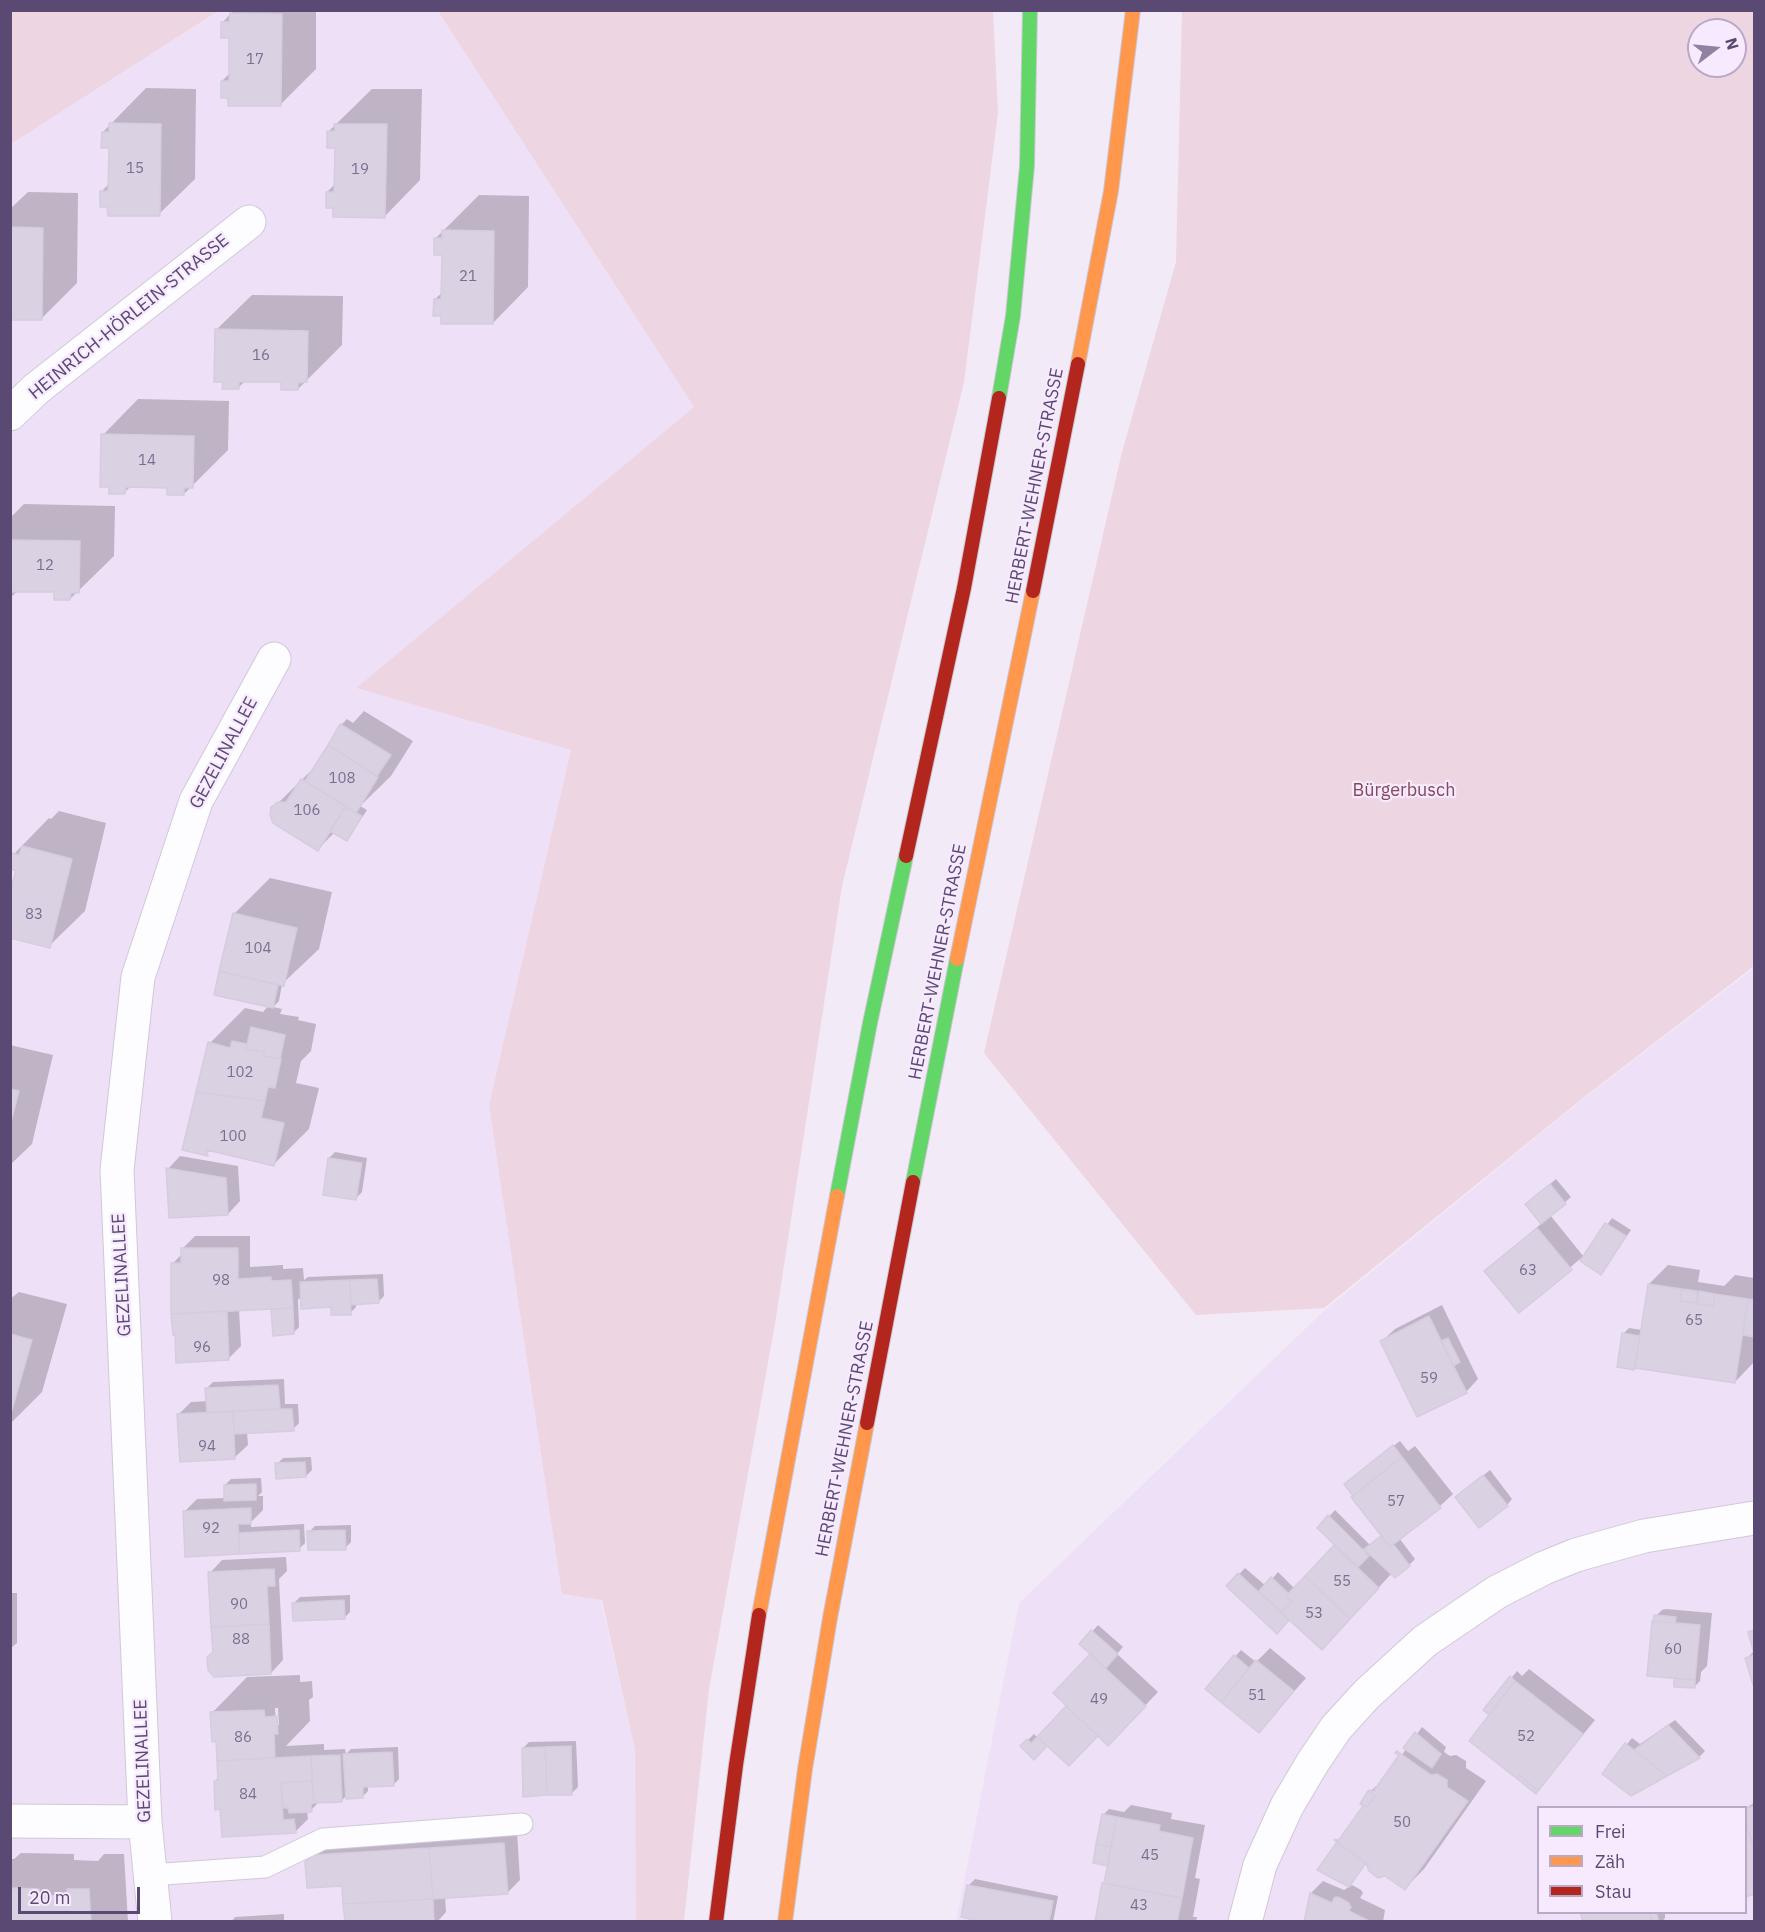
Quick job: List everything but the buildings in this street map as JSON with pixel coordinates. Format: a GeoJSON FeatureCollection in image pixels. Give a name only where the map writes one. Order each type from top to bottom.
{"type":"FeatureCollection","features":[{"type":"Feature","properties":{"kind":"main road"},"geometry":{"type":"LineString","coordinates":[[716,1922],[736,1765],[813,1319],[870,1023],[964,588],[991,449],[1013,316],[1027,166],[1030,10]]}},
{"type":"Feature","properties":{"kind":"main road","name":"HERBERT-WEHNER-STRASSE"},"geometry":{"type":"LineString","coordinates":[[785,1922],[805,1769],[836,1584],[941,1037],[1060,457],[1111,191],[1133,10]]}},
{"type":"Feature","properties":{"kind":"street","name":"HEINRICH-HÖRLEIN-STRASSE"},"geometry":{"type":"LineString","coordinates":[[10,414],[36,389],[249,222]]}},
{"type":"Feature","properties":{"kind":"street","name":"GEZELINALLEE"},"geometry":{"type":"LineString","coordinates":[[155,1922],[146,1822],[117,1170],[138,977],[196,801],[274,659]]}},
{"type":"Feature","properties":{"kind":"street"},"geometry":{"type":"LineString","coordinates":[[1245,1922],[1260,1865],[1287,1806],[1313,1762],[1336,1728],[1367,1694],[1425,1641],[1497,1592],[1576,1555],[1644,1536],[1755,1518]]}},
{"type":"Feature","properties":{"kind":"street"},"geometry":{"type":"LineString","coordinates":[[10,1821],[146,1822]]}},
{"type":"Feature","properties":{"kind":"lane"},"geometry":{"type":"LineString","coordinates":[[150,1875],[265,1867],[323,1839],[522,1824]]}},
{"type":"Feature","properties":{"kind":"shaded area"},"geometry":{"type":"Polygon","coordinates":[[[218,11],[438,11],[694,407],[356,688],[571,750],[489,1105],[635,1750],[636,1921],[11,1922],[11,144],[218,11]]]}},
{"type":"Feature","properties":{"kind":"shaded area"},"geometry":{"type":"Polygon","coordinates":[[[1754,968],[1754,1921],[956,1922],[1019,1603],[1326,1309],[1583,1099],[1754,968]]]}},
{"type":"Feature","properties":{"kind":"green space"},"geometry":{"type":"Polygon","coordinates":[[[11,10],[218,10],[218,11],[11,144],[11,10]]]}},
{"type":"Feature","properties":{"kind":"green space"},"geometry":{"type":"Polygon","coordinates":[[[438,11],[993,11],[998,113],[964,382],[842,886],[775,1324],[709,1689],[684,1921],[636,1921],[635,1750],[602,1600],[562,1594],[489,1105],[571,750],[356,688],[694,407],[438,11]]]}},
{"type":"Feature","properties":{"kind":"green space","name":"Bürgerbusch"},"geometry":{"type":"Polygon","coordinates":[[[1182,11],[1754,11],[1754,966],[1583,1098],[1324,1308],[1196,1315],[984,1053],[1122,452],[1176,262],[1182,11]]]}},
{"type":"Feature","properties":{"kind":"traffic: fast"},"geometry":{"type":"LineString","coordinates":[[999,398],[1013,316],[1027,166],[1030,10]]}},
{"type":"Feature","properties":{"kind":"traffic: fast"},"geometry":{"type":"LineString","coordinates":[[837,1196],[870,1023],[906,856]]}},
{"type":"Feature","properties":{"kind":"traffic: fast"},"geometry":{"type":"LineString","coordinates":[[913,1182],[957,959]]}},
{"type":"Feature","properties":{"kind":"traffic: slow"},"geometry":{"type":"LineString","coordinates":[[1078,364],[1111,191],[1133,10]]}},
{"type":"Feature","properties":{"kind":"traffic: slow"},"geometry":{"type":"LineString","coordinates":[[957,959],[1033,591]]}},
{"type":"Feature","properties":{"kind":"traffic: slow"},"geometry":{"type":"LineString","coordinates":[[759,1615],[837,1196]]}},
{"type":"Feature","properties":{"kind":"traffic: slow"},"geometry":{"type":"LineString","coordinates":[[785,1922],[805,1769],[830,1618],[867,1423]]}},
{"type":"Feature","properties":{"kind":"traffic: jam"},"geometry":{"type":"LineString","coordinates":[[1033,591],[1078,364]]}},
{"type":"Feature","properties":{"kind":"traffic: jam"},"geometry":{"type":"LineString","coordinates":[[906,856],[964,588],[999,398]]}},
{"type":"Feature","properties":{"kind":"traffic: jam"},"geometry":{"type":"LineString","coordinates":[[867,1423],[913,1182]]}},
{"type":"Feature","properties":{"kind":"traffic: jam"},"geometry":{"type":"LineString","coordinates":[[716,1922],[736,1765],[759,1615]]}}]}
